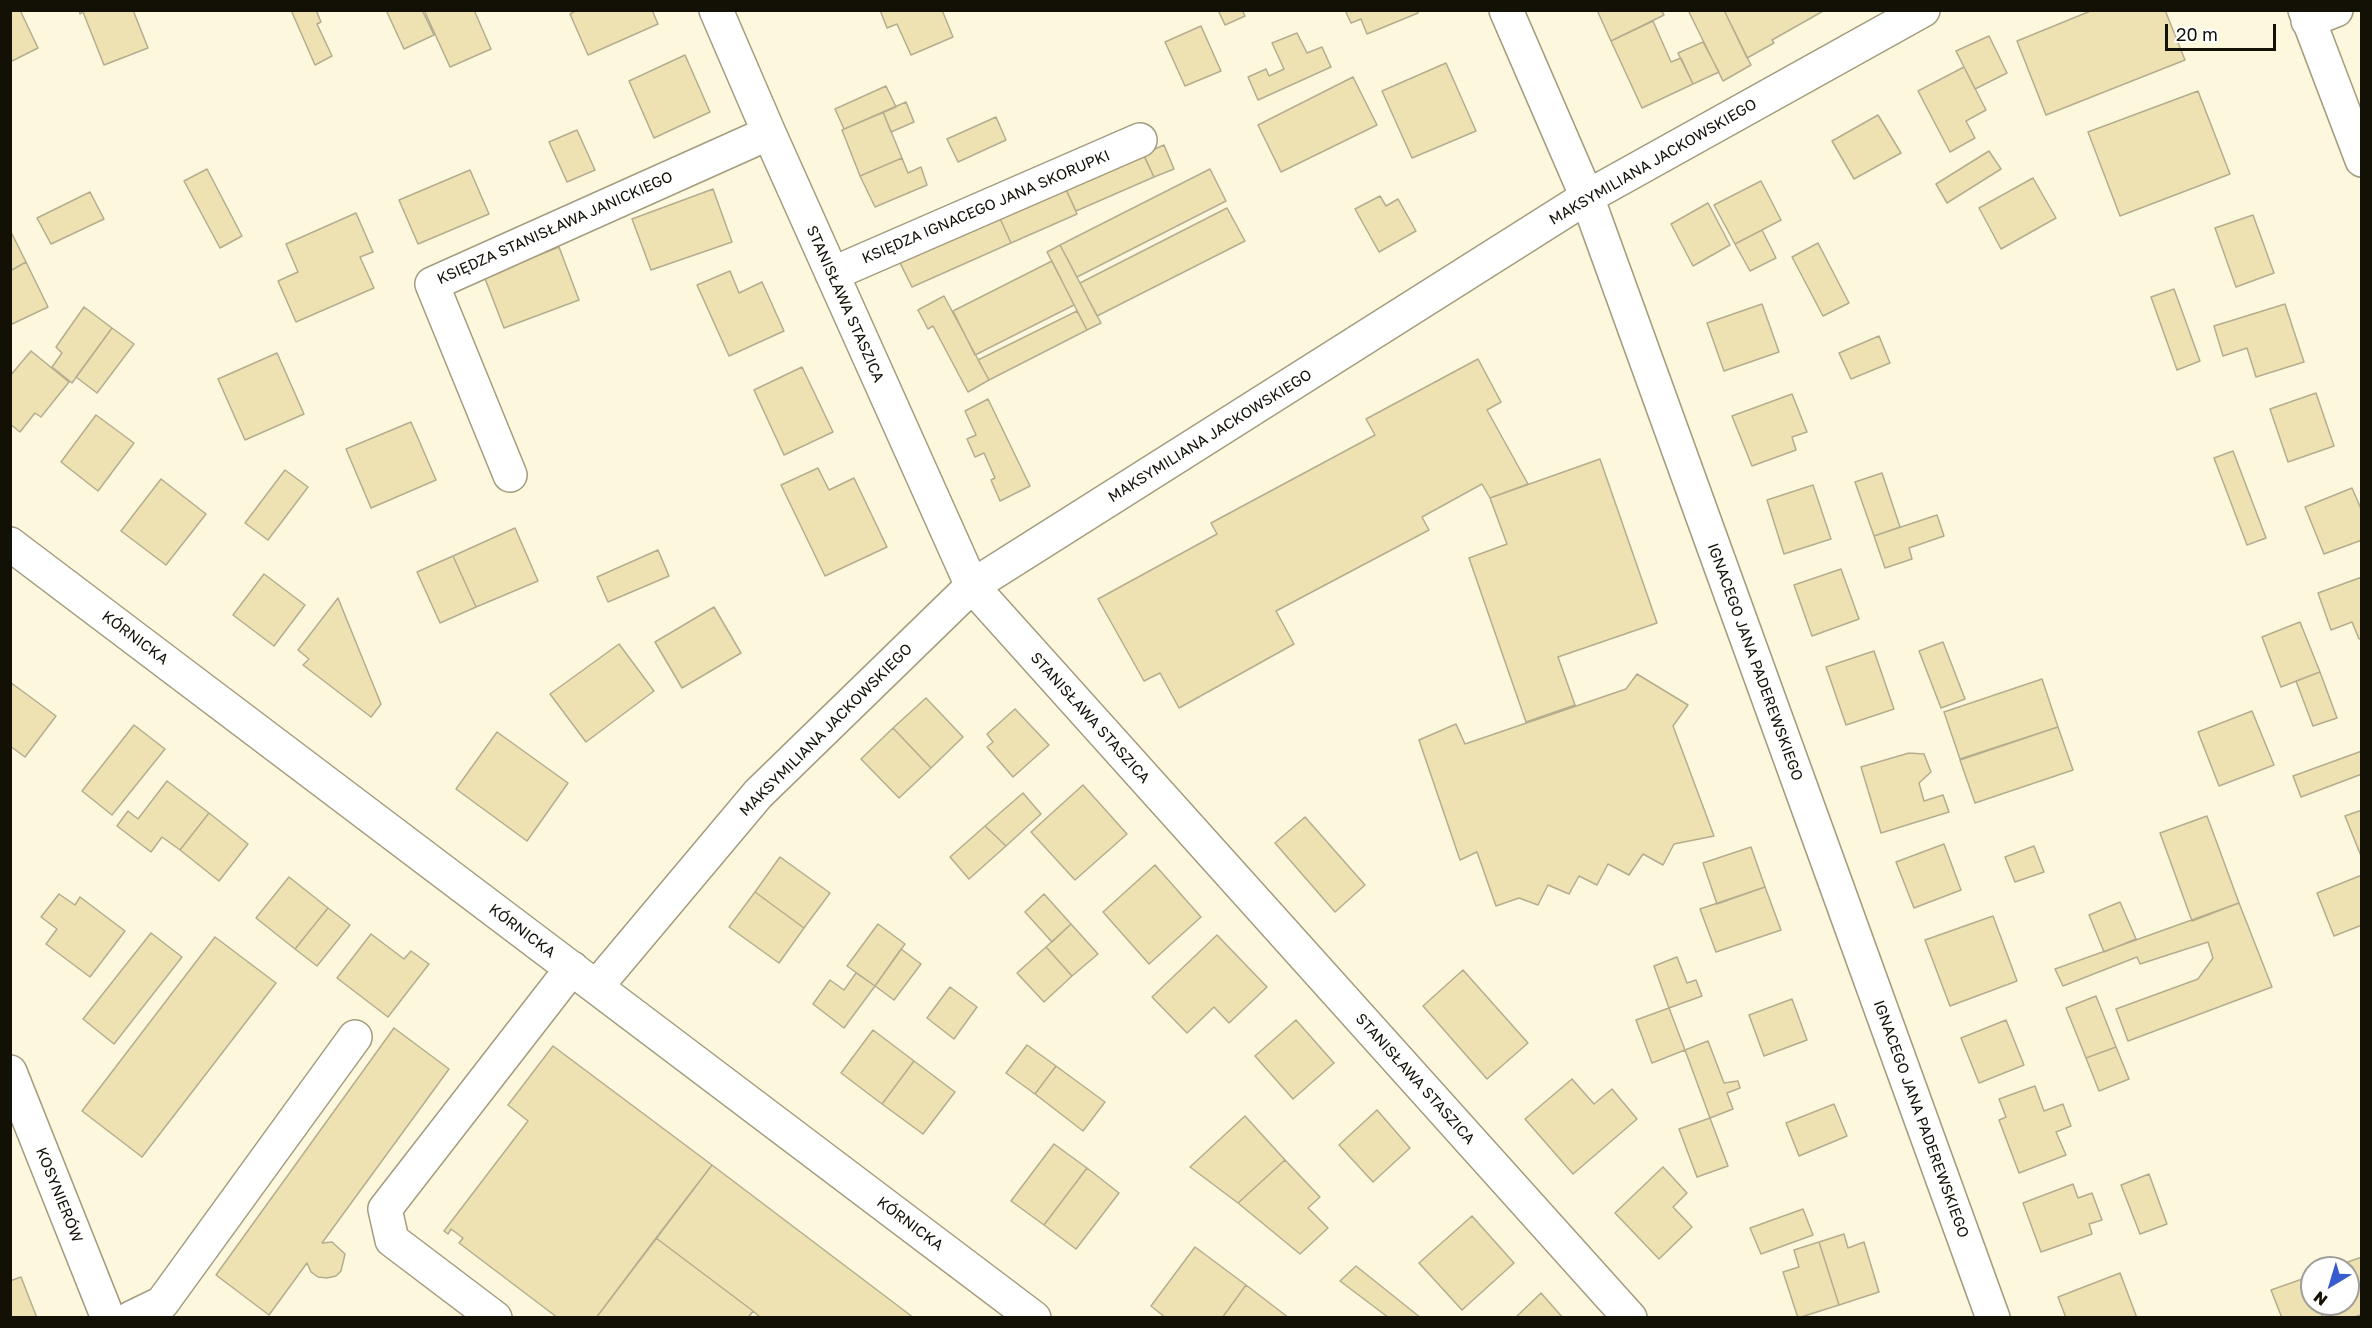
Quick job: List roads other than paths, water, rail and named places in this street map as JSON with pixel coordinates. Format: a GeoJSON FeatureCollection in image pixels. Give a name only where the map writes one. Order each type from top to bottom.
{"type":"FeatureCollection","features":[{"type":"Feature","properties":{"kind":"street","name":"STANISŁAWA STASZICA"},"geometry":{"type":"LineString","coordinates":[[716,10],[972,586],[1629,1317]]}},
{"type":"Feature","properties":{"kind":"street","name":"IGNACEGO JANA PADEREWSKIEGO"},"geometry":{"type":"LineString","coordinates":[[1506,10],[1587,197],[1993,1317]]}},
{"type":"Feature","properties":{"kind":"street","name":"MAKSYMILIANA JACKOWSKIEGO"},"geometry":{"type":"LineString","coordinates":[[495,1317],[392,1240],[385,1209],[584,977],[758,794],[972,586],[1587,197],[1923,10]]}},
{"type":"Feature","properties":{"kind":"street"},"geometry":{"type":"LineString","coordinates":[[2316,14],[2361,160]]}},
{"type":"Feature","properties":{"kind":"street","name":"KSIĘDZA STANISŁAWA JANICKIEGO"},"geometry":{"type":"LineString","coordinates":[[510,475],[432,284],[769,133]]}},
{"type":"Feature","properties":{"kind":"street","name":"KSIĘDZA IGNACEGO JANA SKORUPKI"},"geometry":{"type":"LineString","coordinates":[[832,274],[1140,140]]}},
{"type":"Feature","properties":{"kind":"street","name":"KÓRNICKA"},"geometry":{"type":"LineString","coordinates":[[10,544],[1034,1317]]}},
{"type":"Feature","properties":{"kind":"street"},"geometry":{"type":"LineString","coordinates":[[131,1317],[162,1303],[355,1037]]}},
{"type":"Feature","properties":{"kind":"street","name":"KOSYNIERÓW"},"geometry":{"type":"LineString","coordinates":[[10,1072],[108,1317]]}}]}
